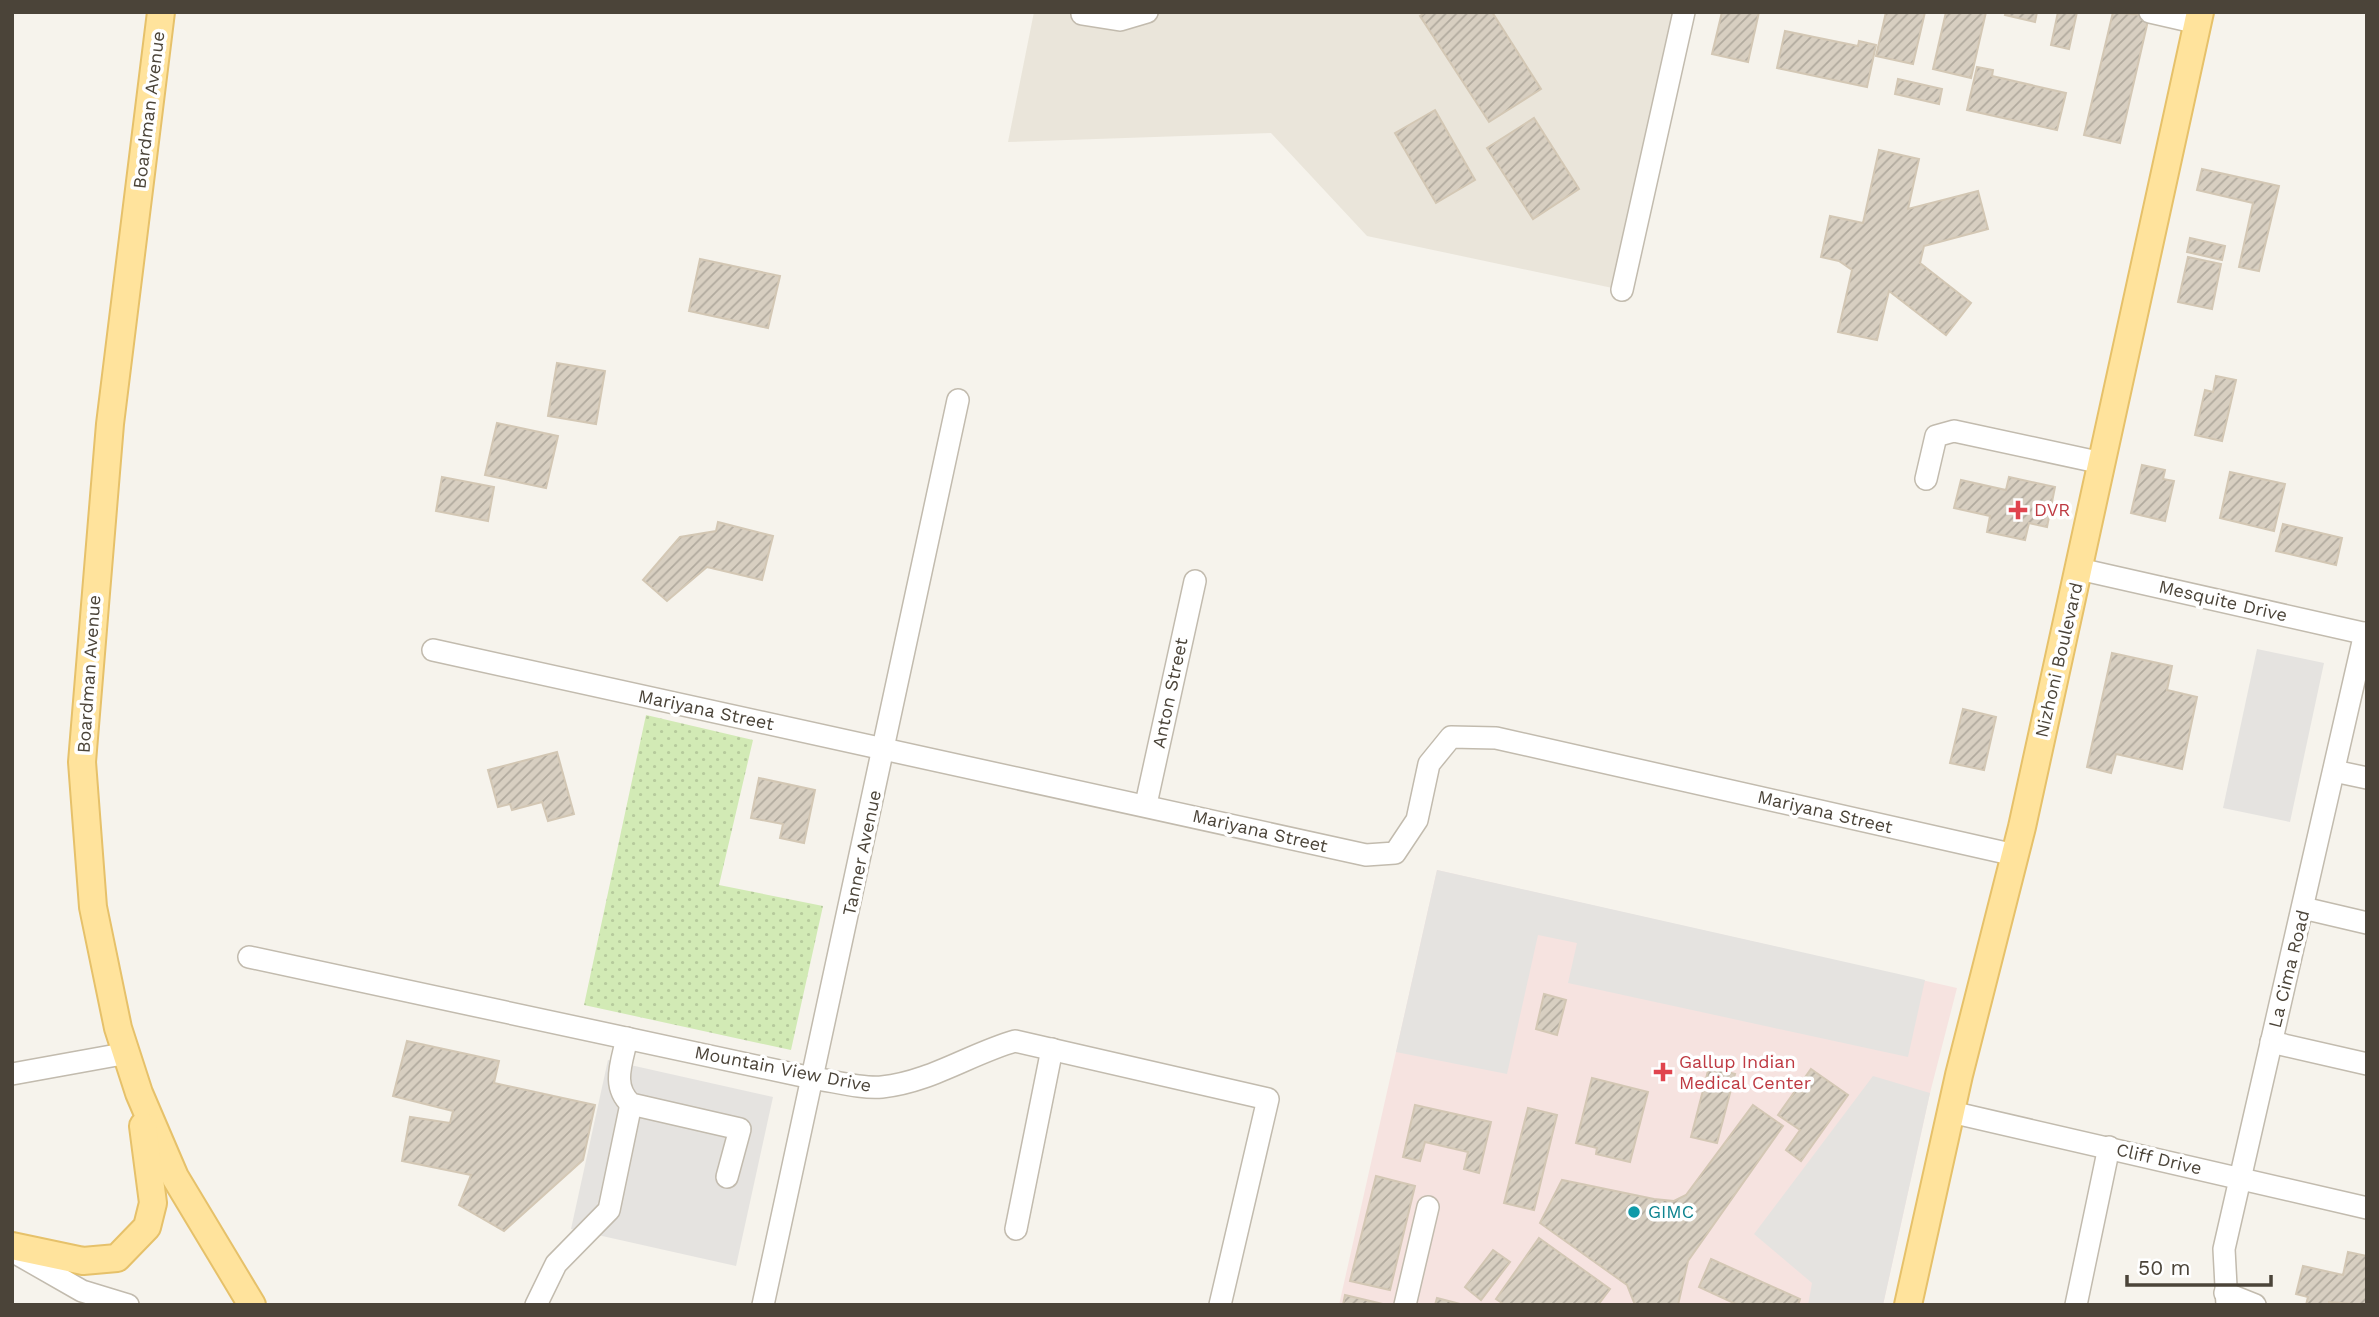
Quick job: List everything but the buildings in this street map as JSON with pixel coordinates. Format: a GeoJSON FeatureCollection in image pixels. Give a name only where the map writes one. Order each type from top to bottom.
{"type":"FeatureCollection","features":[{"type":"Feature","properties":{"kind":"main road","name":"Boardman Avenue"},"geometry":{"type":"LineString","coordinates":[[162,12],[110,424],[82,762],[93,907],[118,1028],[139,1093],[175,1177],[252,1305]]}},
{"type":"Feature","properties":{"kind":"main road","name":"Nizhoni Boulevard"},"geometry":{"type":"LineString","coordinates":[[1908,1305],[1951,1112],[2015,855],[2199,17]]}},
{"type":"Feature","properties":{"kind":"main road"},"geometry":{"type":"LineString","coordinates":[[12,1248],[83,1261],[117,1258],[147,1227],[153,1202],[139,1093]]}},
{"type":"Feature","properties":{"kind":"street"},"geometry":{"type":"LineString","coordinates":[[1082,14],[1120,20],[1147,12]]}},
{"type":"Feature","properties":{"kind":"street"},"geometry":{"type":"LineString","coordinates":[[1622,290],[1684,12]]}},
{"type":"Feature","properties":{"kind":"street"},"geometry":{"type":"LineString","coordinates":[[2150,12],[2199,17]]}},
{"type":"Feature","properties":{"kind":"street","name":"Tanner Avenue"},"geometry":{"type":"LineString","coordinates":[[763,1305],[958,400]]}},
{"type":"Feature","properties":{"kind":"street"},"geometry":{"type":"LineString","coordinates":[[1926,479],[1936,436],[1954,431],[2102,463]]}},
{"type":"Feature","properties":{"kind":"street","name":"Mesquite Drive"},"geometry":{"type":"LineString","coordinates":[[2079,569],[2366,634]]}},
{"type":"Feature","properties":{"kind":"street","name":"Anton Street"},"geometry":{"type":"LineString","coordinates":[[1146,804],[1195,581]]}},
{"type":"Feature","properties":{"kind":"street","name":"La Cima Road"},"geometry":{"type":"LineString","coordinates":[[2226,1299],[2224,1249],[2238,1178],[2304,908],[2366,634]]}},
{"type":"Feature","properties":{"kind":"street","name":"Mariyana Street"},"geometry":{"type":"LineString","coordinates":[[433,650],[1146,804],[1367,855],[1395,853],[1417,820],[1429,764],[1451,737],[1496,738],[2015,855]]}},
{"type":"Feature","properties":{"kind":"street"},"geometry":{"type":"LineString","coordinates":[[2333,771],[2367,778]]}},
{"type":"Feature","properties":{"kind":"street"},"geometry":{"type":"LineString","coordinates":[[2304,908],[2367,923]]}},
{"type":"Feature","properties":{"kind":"street","name":"Mountain View Drive"},"geometry":{"type":"LineString","coordinates":[[249,957],[812,1078],[879,1087],[922,1080],[986,1049],[1015,1041],[1268,1098],[1220,1305]]}},
{"type":"Feature","properties":{"kind":"street"},"geometry":{"type":"LineString","coordinates":[[627,1038],[618,1082],[622,1096],[631,1104],[740,1129],[727,1177]]}},
{"type":"Feature","properties":{"kind":"street"},"geometry":{"type":"LineString","coordinates":[[2271,1042],[2367,1064]]}},
{"type":"Feature","properties":{"kind":"street"},"geometry":{"type":"LineString","coordinates":[[1016,1229],[1052,1049]]}},
{"type":"Feature","properties":{"kind":"street"},"geometry":{"type":"LineString","coordinates":[[12,1074],[128,1053]]}},
{"type":"Feature","properties":{"kind":"street"},"geometry":{"type":"LineString","coordinates":[[536,1305],[556,1264],[609,1210],[631,1104]]}},
{"type":"Feature","properties":{"kind":"street","name":"Cliff Drive"},"geometry":{"type":"LineString","coordinates":[[1951,1112],[2367,1208]]}},
{"type":"Feature","properties":{"kind":"street"},"geometry":{"type":"LineString","coordinates":[[2076,1305],[2109,1147]]}},
{"type":"Feature","properties":{"kind":"street"},"geometry":{"type":"LineString","coordinates":[[1405,1305],[1428,1207]]}},
{"type":"Feature","properties":{"kind":"street"},"geometry":{"type":"LineString","coordinates":[[12,1248],[82,1291],[128,1305]]}},
{"type":"Feature","properties":{"kind":"street"},"geometry":{"type":"LineString","coordinates":[[2226,1299],[2255,1305]]}},
{"type":"Feature","properties":{"kind":"shaded area"},"geometry":{"type":"Polygon","coordinates":[[[1034,12],[1684,12],[1622,290],[1367,236],[1271,133],[1008,142],[1034,12]]]}},
{"type":"Feature","properties":{"kind":"shaded area"},"geometry":{"type":"Polygon","coordinates":[[[2257,649],[2324,663],[2290,822],[2223,808],[2257,649]]]}},
{"type":"Feature","properties":{"kind":"shaded area","name":"Gallup Indian Medical Center"},"geometry":{"type":"Polygon","coordinates":[[[1437,870],[1957,988],[1930,1093],[1883,1305],[1339,1305],[1437,870]]]}},
{"type":"Feature","properties":{"kind":"shaded area"},"geometry":{"type":"Polygon","coordinates":[[[1437,870],[1925,980],[1908,1057],[1568,983],[1577,943],[1538,935],[1507,1074],[1396,1052],[1437,870]]]}},
{"type":"Feature","properties":{"kind":"shaded area"},"geometry":{"type":"Polygon","coordinates":[[[608,1060],[773,1097],[736,1266],[571,1229],[608,1060]]]}},
{"type":"Feature","properties":{"kind":"shaded area"},"geometry":{"type":"Polygon","coordinates":[[[1873,1076],[1930,1093],[1883,1305],[1808,1305],[1812,1283],[1754,1234],[1873,1076]]]}},
{"type":"Feature","properties":{"kind":"green space"},"geometry":{"type":"Polygon","coordinates":[[[646,715],[753,740],[719,885],[823,906],[791,1050],[584,1005],[646,715]]]}},
{"type":"Feature","properties":{"kind":"place","name":"DVR"},"geometry":{"type":"Point","coordinates":[2018,510]}},
{"type":"Feature","properties":{"kind":"place","name":"Gallup Indian Medical Center"},"geometry":{"type":"Point","coordinates":[1663,1072]}},
{"type":"Feature","properties":{"kind":"place","name":"GIMC"},"geometry":{"type":"Point","coordinates":[1634,1212]}}]}
